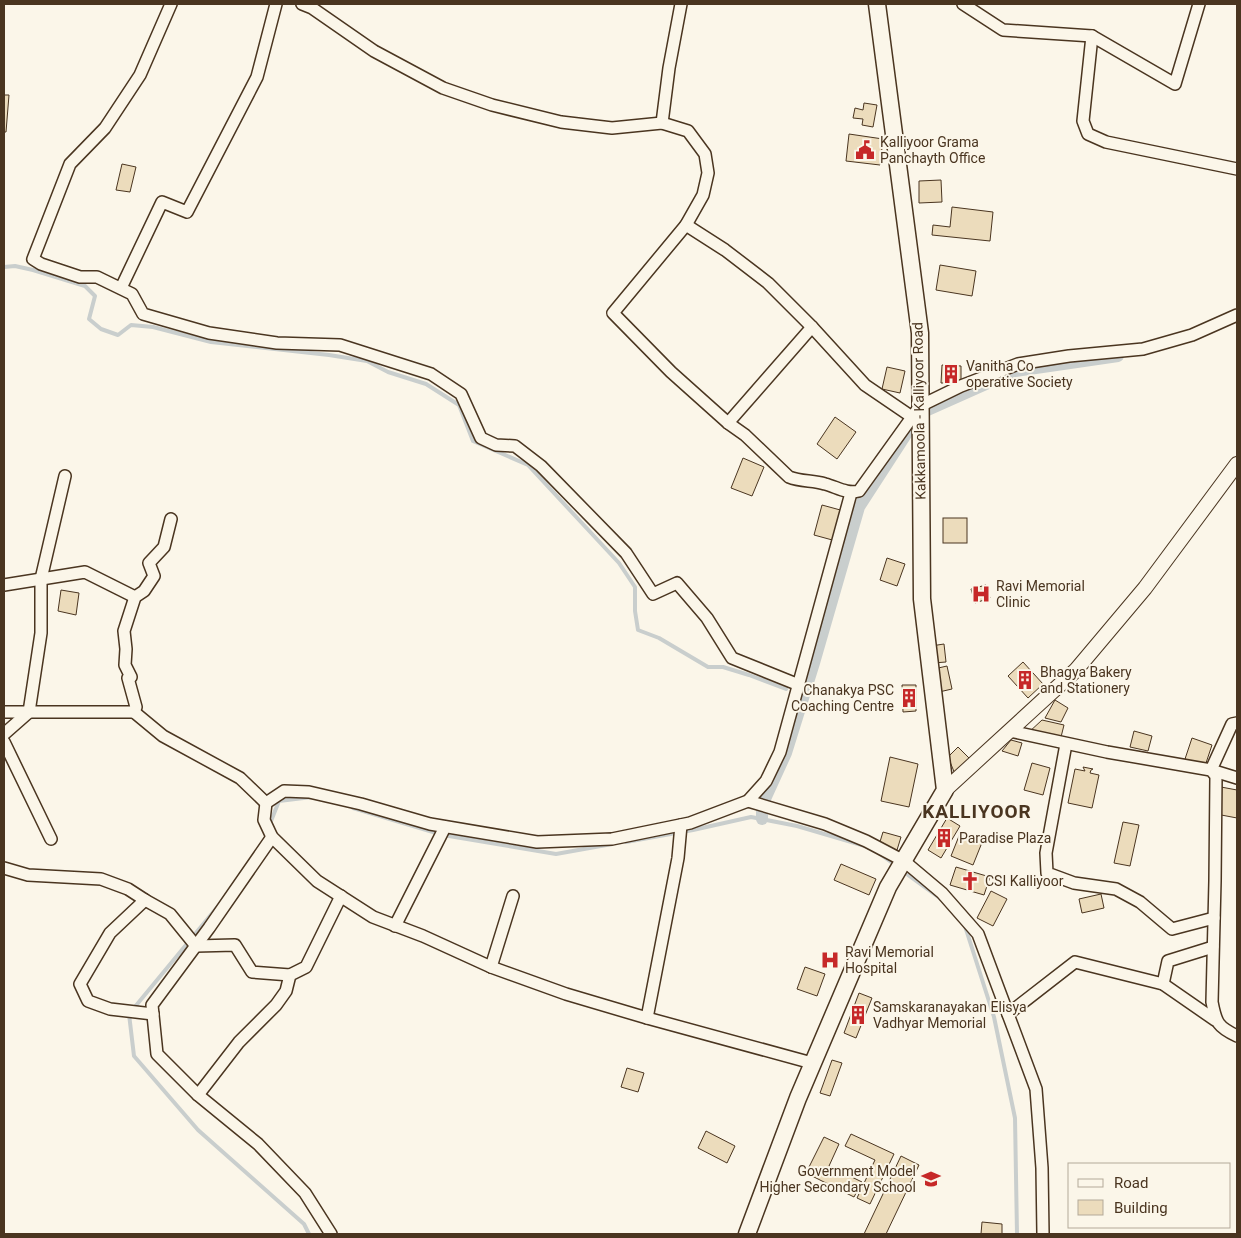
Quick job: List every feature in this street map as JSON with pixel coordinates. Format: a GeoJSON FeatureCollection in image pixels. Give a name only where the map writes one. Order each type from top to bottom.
{"type":"FeatureCollection","features":[{"type":"Feature","properties":{"kind":"main road","name":"Kakkamoola - Kalliyoor Road"},"geometry":{"type":"LineString","coordinates":[[877,4],[920,333],[916,412],[922,598],[945,790]]}},
{"type":"Feature","properties":{"kind":"main road"},"geometry":{"type":"LineString","coordinates":[[747,1234],[812,1063],[888,887],[945,790]]}},
{"type":"Feature","properties":{"kind":"street"},"geometry":{"type":"LineString","coordinates":[[171,4],[140,75],[106,128],[70,164],[33,258],[41,264],[80,277],[97,277],[121,288],[132,294],[143,314],[209,333],[277,343],[340,345],[431,374],[461,394],[482,438],[496,445],[515,446],[541,466],[626,553],[653,594],[677,583],[708,618],[732,658],[799,685]]}},
{"type":"Feature","properties":{"kind":"street"},"geometry":{"type":"LineString","coordinates":[[121,288],[162,202],[187,212],[257,77],[276,4]]}},
{"type":"Feature","properties":{"kind":"street"},"geometry":{"type":"LineString","coordinates":[[302,4],[312,8],[374,51],[443,88],[492,105],[561,122],[612,128],[662,123],[688,131],[705,154],[708,173],[703,195],[686,225],[613,313],[671,372],[728,423],[745,435],[789,478],[824,483],[851,493],[859,491],[916,412],[961,386],[1018,364],[1069,356],[1143,349],[1192,335],[1237,315]]}},
{"type":"Feature","properties":{"kind":"street"},"geometry":{"type":"LineString","coordinates":[[662,123],[669,68],[681,4]]}},
{"type":"Feature","properties":{"kind":"street"},"geometry":{"type":"LineString","coordinates":[[963,4],[1003,30],[1092,36],[1175,84],[1199,4]]}},
{"type":"Feature","properties":{"kind":"street"},"geometry":{"type":"LineString","coordinates":[[1092,36],[1083,121],[1088,134],[1106,142],[1237,169]]}},
{"type":"Feature","properties":{"kind":"street"},"geometry":{"type":"LineString","coordinates":[[686,225],[725,250],[768,284],[812,327],[865,385],[916,412]]}},
{"type":"Feature","properties":{"kind":"street"},"geometry":{"type":"LineString","coordinates":[[728,423],[812,327]]}},
{"type":"Feature","properties":{"kind":"street"},"geometry":{"type":"LineString","coordinates":[[945,790],[1076,670],[1145,588],[1237,464]]}},
{"type":"Feature","properties":{"kind":"street"},"geometry":{"type":"LineString","coordinates":[[4,734],[29,712],[41,633],[41,579],[65,476]]}},
{"type":"Feature","properties":{"kind":"street"},"geometry":{"type":"LineString","coordinates":[[812,1063],[566,994],[491,967],[373,917],[317,881],[272,837],[264,820],[266,803],[284,791],[308,792],[361,804],[430,824],[537,842],[612,839],[681,826],[748,801],[766,781],[780,752],[851,493]]}},
{"type":"Feature","properties":{"kind":"street"},"geometry":{"type":"LineString","coordinates":[[134,712],[136,707],[128,678],[130,677],[125,665],[124,631],[135,597],[144,591],[154,576],[149,563],[164,547],[171,519]]}},
{"type":"Feature","properties":{"kind":"street"},"geometry":{"type":"LineString","coordinates":[[4,585],[85,572],[135,597]]}},
{"type":"Feature","properties":{"kind":"street"},"geometry":{"type":"LineString","coordinates":[[4,712],[134,712],[163,736],[240,778],[266,803]]}},
{"type":"Feature","properties":{"kind":"street"},"geometry":{"type":"LineString","coordinates":[[1211,770],[1232,724],[1237,723]]}},
{"type":"Feature","properties":{"kind":"street"},"geometry":{"type":"LineString","coordinates":[[1010,731],[1066,744],[1211,770],[1237,778]]}},
{"type":"Feature","properties":{"kind":"street"},"geometry":{"type":"LineString","coordinates":[[4,742],[51,838]]}},
{"type":"Feature","properties":{"kind":"street"},"geometry":{"type":"LineString","coordinates":[[1066,744],[1046,853],[1047,873],[1074,883],[1116,889],[1140,902],[1172,929],[1214,918]]}},
{"type":"Feature","properties":{"kind":"street"},"geometry":{"type":"LineString","coordinates":[[1211,770],[1216,776],[1212,1002],[1215,1020]]}},
{"type":"Feature","properties":{"kind":"street"},"geometry":{"type":"LineString","coordinates":[[748,801],[825,824],[866,841],[904,861],[942,893],[978,934],[1036,1089],[1042,1168],[1044,1234]]}},
{"type":"Feature","properties":{"kind":"street"},"geometry":{"type":"LineString","coordinates":[[647,1018],[678,858],[681,826]]}},
{"type":"Feature","properties":{"kind":"street"},"geometry":{"type":"LineString","coordinates":[[395,926],[445,827]]}},
{"type":"Feature","properties":{"kind":"street"},"geometry":{"type":"LineString","coordinates":[[272,837],[152,1005],[157,1054],[198,1095],[258,1144],[304,1193],[331,1234]]}},
{"type":"Feature","properties":{"kind":"street"},"geometry":{"type":"LineString","coordinates":[[4,868],[28,874],[101,879],[128,889],[170,914],[195,945]]}},
{"type":"Feature","properties":{"kind":"street"},"geometry":{"type":"LineString","coordinates":[[195,945],[235,946],[252,972],[290,975],[306,967],[341,896]]}},
{"type":"Feature","properties":{"kind":"street"},"geometry":{"type":"LineString","coordinates":[[491,967],[512,896]]}},
{"type":"Feature","properties":{"kind":"street"},"geometry":{"type":"LineString","coordinates":[[145,900],[110,933],[80,984],[88,1001],[110,1009],[153,1014]]}},
{"type":"Feature","properties":{"kind":"street"},"geometry":{"type":"LineString","coordinates":[[1162,984],[1168,961],[1214,947]]}},
{"type":"Feature","properties":{"kind":"street"},"geometry":{"type":"LineString","coordinates":[[1008,1014],[1076,962],[1162,984],[1215,1020],[1223,1030],[1237,1036]]}},
{"type":"Feature","properties":{"kind":"street"},"geometry":{"type":"LineString","coordinates":[[198,1095],[239,1042],[276,1005],[286,991],[290,975]]}},
{"type":"Feature","properties":{"kind":"building"},"geometry":{"type":"Polygon","coordinates":[[[4,95],[9,95],[6,132],[4,132],[4,95]]]}},
{"type":"Feature","properties":{"kind":"building"},"geometry":{"type":"Polygon","coordinates":[[[864,103],[877,105],[873,127],[862,125],[863,119],[853,118],[855,108],[863,110],[864,103]]]}},
{"type":"Feature","properties":{"kind":"building","name":"Kalliyoor Grama Panchayth Office"},"geometry":{"type":"Polygon","coordinates":[[[849,134],[883,139],[880,165],[846,161],[849,134]]]}},
{"type":"Feature","properties":{"kind":"building"},"geometry":{"type":"Polygon","coordinates":[[[122,164],[136,167],[130,192],[116,190],[122,164]]]}},
{"type":"Feature","properties":{"kind":"building"},"geometry":{"type":"Polygon","coordinates":[[[941,180],[942,202],[919,203],[919,181],[941,180]]]}},
{"type":"Feature","properties":{"kind":"building"},"geometry":{"type":"Polygon","coordinates":[[[952,207],[993,212],[990,241],[932,235],[933,225],[950,227],[952,207]]]}},
{"type":"Feature","properties":{"kind":"building"},"geometry":{"type":"Polygon","coordinates":[[[940,265],[976,271],[972,296],[936,290],[940,265]]]}},
{"type":"Feature","properties":{"kind":"building","name":"Vanitha Co operative Society"},"geometry":{"type":"Polygon","coordinates":[[[942,365],[961,366],[961,383],[941,383],[942,365]]]}},
{"type":"Feature","properties":{"kind":"building"},"geometry":{"type":"Polygon","coordinates":[[[887,367],[905,371],[900,393],[882,389],[887,367]]]}},
{"type":"Feature","properties":{"kind":"building"},"geometry":{"type":"Polygon","coordinates":[[[835,417],[856,432],[837,459],[817,444],[835,417]]]}},
{"type":"Feature","properties":{"kind":"building"},"geometry":{"type":"Polygon","coordinates":[[[743,458],[764,467],[752,496],[731,488],[743,458]]]}},
{"type":"Feature","properties":{"kind":"building"},"geometry":{"type":"Polygon","coordinates":[[[822,505],[844,511],[836,541],[814,535],[822,505]]]}},
{"type":"Feature","properties":{"kind":"building"},"geometry":{"type":"Polygon","coordinates":[[[943,518],[967,518],[967,543],[943,543],[943,518]]]}},
{"type":"Feature","properties":{"kind":"building"},"geometry":{"type":"Polygon","coordinates":[[[887,558],[905,564],[897,586],[880,580],[887,558]]]}},
{"type":"Feature","properties":{"kind":"building","name":"Ravi Memorial Clinic"},"geometry":{"type":"Polygon","coordinates":[[[986,585],[990,598],[975,603],[971,589],[986,585]]]}},
{"type":"Feature","properties":{"kind":"building"},"geometry":{"type":"Polygon","coordinates":[[[61,590],[79,593],[76,615],[58,611],[61,590]]]}},
{"type":"Feature","properties":{"kind":"building"},"geometry":{"type":"Polygon","coordinates":[[[944,644],[946,662],[933,663],[931,646],[944,644]]]}},
{"type":"Feature","properties":{"kind":"building","name":"Bhagya Bakery and Stationery"},"geometry":{"type":"Polygon","coordinates":[[[1023,662],[1043,684],[1028,698],[1008,676],[1023,662]]]}},
{"type":"Feature","properties":{"kind":"building"},"geometry":{"type":"Polygon","coordinates":[[[947,666],[952,689],[939,692],[934,669],[947,666]]]}},
{"type":"Feature","properties":{"kind":"building","name":"Chanakya PSC Coaching Centre"},"geometry":{"type":"Polygon","coordinates":[[[902,685],[916,685],[916,711],[903,712],[902,685]]]}},
{"type":"Feature","properties":{"kind":"building"},"geometry":{"type":"Polygon","coordinates":[[[1055,700],[1068,708],[1061,722],[1045,718],[1055,700]]]}},
{"type":"Feature","properties":{"kind":"building"},"geometry":{"type":"Polygon","coordinates":[[[1042,720],[1064,725],[1060,741],[1028,733],[1042,720]]]}},
{"type":"Feature","properties":{"kind":"building"},"geometry":{"type":"Polygon","coordinates":[[[1134,731],[1152,736],[1148,751],[1130,747],[1134,731]]]}},
{"type":"Feature","properties":{"kind":"building"},"geometry":{"type":"Polygon","coordinates":[[[1192,738],[1212,745],[1205,766],[1185,759],[1192,738]]]}},
{"type":"Feature","properties":{"kind":"building"},"geometry":{"type":"Polygon","coordinates":[[[1011,740],[1022,743],[1018,756],[1002,751],[1011,740]]]}},
{"type":"Feature","properties":{"kind":"building"},"geometry":{"type":"Polygon","coordinates":[[[958,747],[970,759],[955,774],[948,757],[958,747]]]}},
{"type":"Feature","properties":{"kind":"building"},"geometry":{"type":"Polygon","coordinates":[[[890,757],[918,764],[909,807],[881,801],[890,757]]]}},
{"type":"Feature","properties":{"kind":"building"},"geometry":{"type":"Polygon","coordinates":[[[1032,763],[1050,768],[1043,795],[1024,790],[1032,763]]]}},
{"type":"Feature","properties":{"kind":"building"},"geometry":{"type":"Polygon","coordinates":[[[1083,767],[1093,769],[1090,773],[1099,775],[1092,808],[1068,803],[1075,769],[1085,771],[1083,767]]]}},
{"type":"Feature","properties":{"kind":"building"},"geometry":{"type":"Polygon","coordinates":[[[1221,787],[1237,790],[1237,818],[1216,814],[1221,787]]]}},
{"type":"Feature","properties":{"kind":"building","name":"Paradise Plaza"},"geometry":{"type":"Polygon","coordinates":[[[947,818],[960,826],[941,858],[928,850],[947,818]]]}},
{"type":"Feature","properties":{"kind":"building"},"geometry":{"type":"Polygon","coordinates":[[[1123,822],[1139,825],[1130,866],[1114,863],[1123,822]]]}},
{"type":"Feature","properties":{"kind":"building"},"geometry":{"type":"Polygon","coordinates":[[[961,831],[983,840],[973,865],[951,856],[961,831]]]}},
{"type":"Feature","properties":{"kind":"building"},"geometry":{"type":"Polygon","coordinates":[[[883,832],[901,837],[897,850],[879,845],[883,832]]]}},
{"type":"Feature","properties":{"kind":"building"},"geometry":{"type":"Polygon","coordinates":[[[841,864],[876,879],[869,895],[834,880],[841,864]]]}},
{"type":"Feature","properties":{"kind":"building","name":"CSI Kalliyoor"},"geometry":{"type":"Polygon","coordinates":[[[956,867],[990,877],[984,895],[950,885],[956,867]]]}},
{"type":"Feature","properties":{"kind":"building"},"geometry":{"type":"Polygon","coordinates":[[[991,891],[1007,899],[993,926],[977,918],[991,891]]]}},
{"type":"Feature","properties":{"kind":"building"},"geometry":{"type":"Polygon","coordinates":[[[1101,894],[1104,908],[1082,913],[1079,899],[1101,894]]]}},
{"type":"Feature","properties":{"kind":"building"},"geometry":{"type":"Polygon","coordinates":[[[805,967],[825,974],[817,996],[797,989],[805,967]]]}},
{"type":"Feature","properties":{"kind":"building","name":"Samskaranayakan Elisya Vadhyar Memorial"},"geometry":{"type":"Polygon","coordinates":[[[859,993],[872,998],[856,1038],[844,1033],[859,993]]]}},
{"type":"Feature","properties":{"kind":"building"},"geometry":{"type":"Polygon","coordinates":[[[832,1060],[842,1063],[830,1096],[820,1093],[832,1060]]]}},
{"type":"Feature","properties":{"kind":"building"},"geometry":{"type":"Polygon","coordinates":[[[627,1068],[644,1073],[638,1092],[621,1087],[627,1068]]]}},
{"type":"Feature","properties":{"kind":"building"},"geometry":{"type":"Polygon","coordinates":[[[706,1131],[735,1146],[727,1163],[698,1148],[706,1131]]]}},
{"type":"Feature","properties":{"kind":"building","name":"Government Model Higher Secondary School"},"geometry":{"type":"Polygon","coordinates":[[[851,1134],[894,1154],[870,1204],[857,1198],[875,1160],[845,1146],[851,1134]]]}},
{"type":"Feature","properties":{"kind":"building"},"geometry":{"type":"Polygon","coordinates":[[[824,1137],[839,1144],[829,1166],[862,1182],[854,1197],[806,1173],[824,1137]]]}},
{"type":"Feature","properties":{"kind":"building","name":"Government Model Higher Secondary School"},"geometry":{"type":"Polygon","coordinates":[[[901,1156],[919,1165],[886,1234],[864,1234],[901,1156]]]}},
{"type":"Feature","properties":{"kind":"building"},"geometry":{"type":"Polygon","coordinates":[[[982,1222],[1002,1224],[1002,1234],[981,1234],[982,1222]]]}},
{"type":"Feature","properties":{"kind":"waterway"},"geometry":{"type":"LineString","coordinates":[[4,267],[15,266],[33,270],[85,286],[95,296],[89,319],[101,329],[118,335],[131,325],[153,327],[211,342],[367,361],[388,372],[426,384],[459,405],[473,441],[528,465],[619,563],[635,587],[635,611],[638,630],[659,638],[708,667],[723,667],[786,689]]}},
{"type":"Feature","properties":{"kind":"waterway"},"geometry":{"type":"LineString","coordinates":[[923,412],[1015,371],[1118,356]]}},
{"type":"Feature","properties":{"kind":"waterway"},"geometry":{"type":"LineString","coordinates":[[765,799],[786,753],[859,507],[916,419]]}},
{"type":"Feature","properties":{"kind":"waterway"},"geometry":{"type":"LineString","coordinates":[[269,826],[279,801],[312,797]]}},
{"type":"Feature","properties":{"kind":"waterway"},"geometry":{"type":"LineString","coordinates":[[353,808],[443,835],[556,854],[612,844]]}},
{"type":"Feature","properties":{"kind":"waterway"},"geometry":{"type":"LineString","coordinates":[[762,811],[762,819]]}},
{"type":"Feature","properties":{"kind":"waterway"},"geometry":{"type":"LineString","coordinates":[[626,842],[751,817],[797,826],[865,846]]}},
{"type":"Feature","properties":{"kind":"waterway"},"geometry":{"type":"LineString","coordinates":[[880,854],[891,862]]}},
{"type":"Feature","properties":{"kind":"waterway"},"geometry":{"type":"LineString","coordinates":[[908,875],[941,899]]}},
{"type":"Feature","properties":{"kind":"waterway"},"geometry":{"type":"LineString","coordinates":[[219,905],[129,1014],[134,1056],[198,1130],[304,1224],[309,1234]]}},
{"type":"Feature","properties":{"kind":"waterway"},"geometry":{"type":"LineString","coordinates":[[964,923],[994,1017],[1015,1118],[1017,1234]]}},
{"type":"Feature","properties":{"kind":"place","name":"Kalliyoor Grama Panchayth Office"},"geometry":{"type":"Point","coordinates":[865,150]}},
{"type":"Feature","properties":{"kind":"place","name":"Vanitha Co operative Society"},"geometry":{"type":"Point","coordinates":[951,374]}},
{"type":"Feature","properties":{"kind":"place","name":"Ravi Memorial Clinic"},"geometry":{"type":"Point","coordinates":[981,594]}},
{"type":"Feature","properties":{"kind":"place","name":"Bhagya Bakery and Stationery"},"geometry":{"type":"Point","coordinates":[1025,680]}},
{"type":"Feature","properties":{"kind":"place","name":"Chanakya PSC Coaching Centre"},"geometry":{"type":"Point","coordinates":[909,698]}},
{"type":"Feature","properties":{"kind":"place","name":"Paradise Plaza"},"geometry":{"type":"Point","coordinates":[944,838]}},
{"type":"Feature","properties":{"kind":"place","name":"CSI Kalliyoor"},"geometry":{"type":"Point","coordinates":[970,881]}},
{"type":"Feature","properties":{"kind":"place","name":"Ravi Memorial Hospital"},"geometry":{"type":"Point","coordinates":[830,960]}},
{"type":"Feature","properties":{"kind":"place","name":"Samskaranayakan Elisya Vadhyar Memorial"},"geometry":{"type":"Point","coordinates":[858,1015]}},
{"type":"Feature","properties":{"kind":"place","name":"Government Model Higher Secondary School"},"geometry":{"type":"Point","coordinates":[931,1179]}},
{"type":"Feature","properties":{"kind":"district","name":"KALLIYOOR"},"geometry":{"type":"Point","coordinates":[977,811]}}]}
